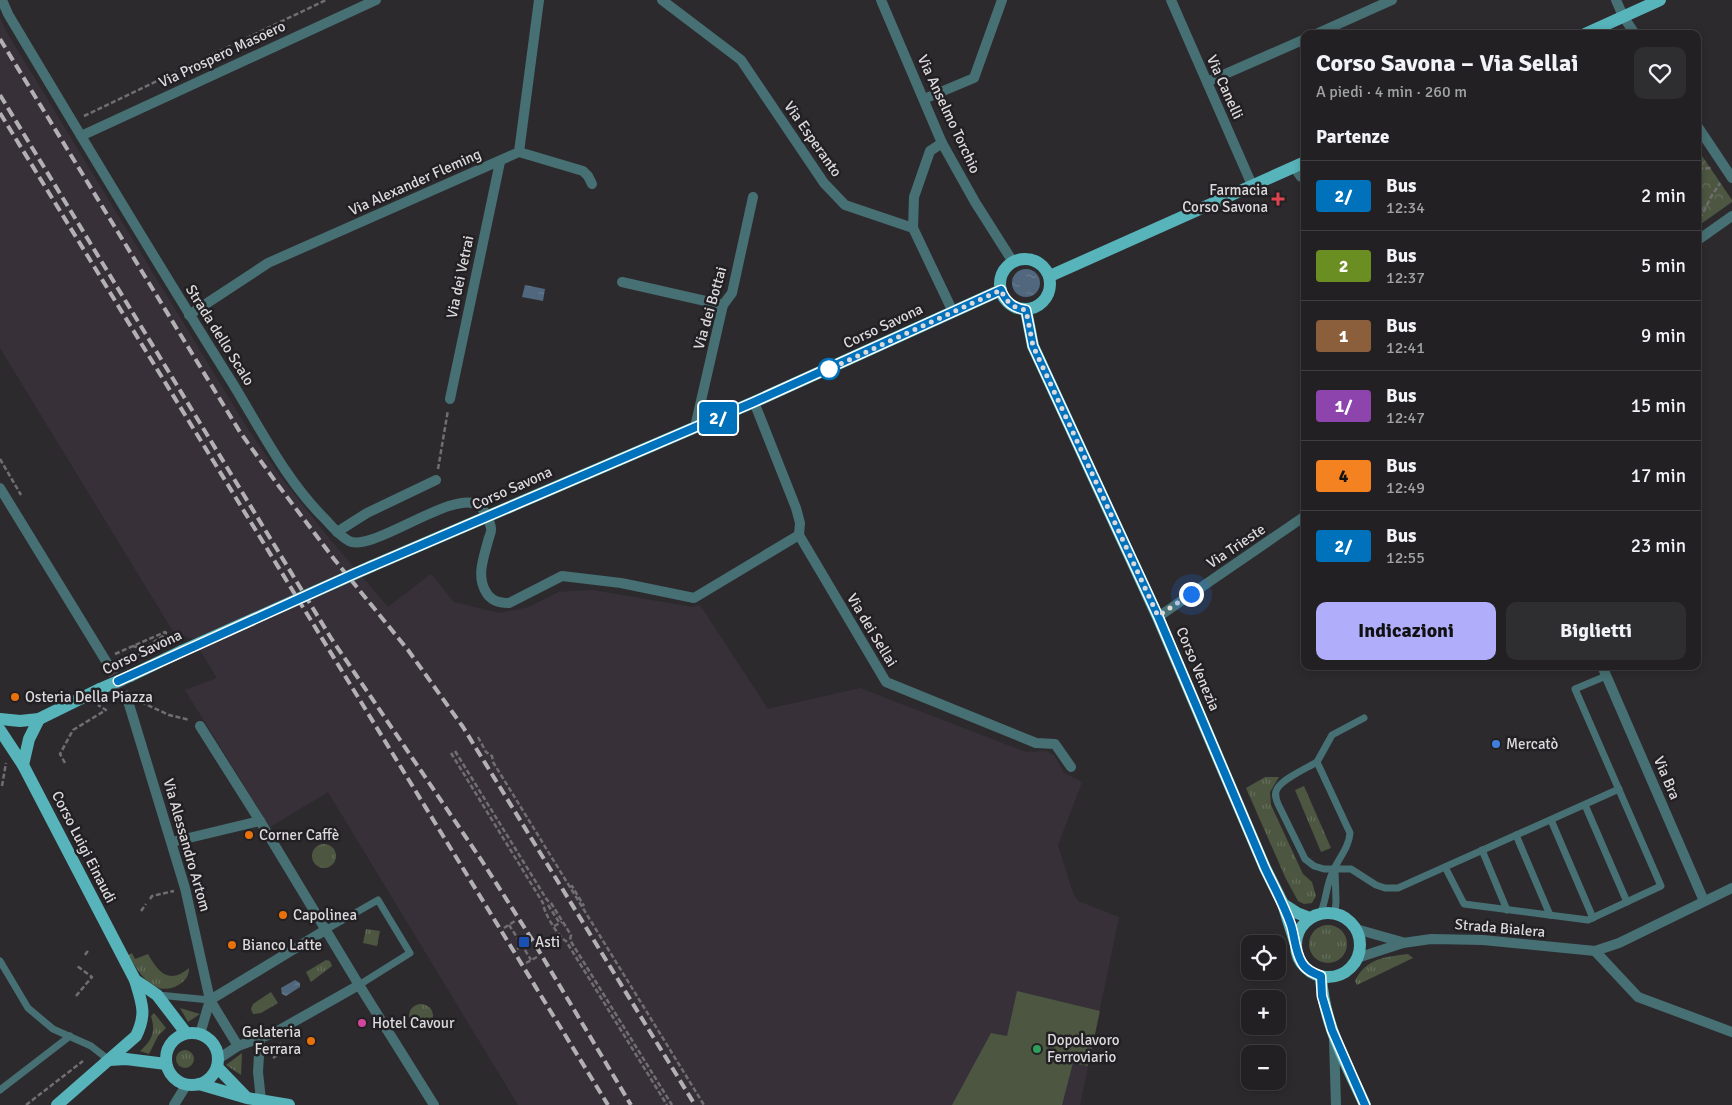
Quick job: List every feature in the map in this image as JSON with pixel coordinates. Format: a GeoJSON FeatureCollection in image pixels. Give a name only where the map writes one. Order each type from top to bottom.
{"type":"FeatureCollection","features":[{"type":"Feature","properties":{"kind":"main road"},"geometry":{"type":"LineString","coordinates":[[1593,30],[1660,0]]}},
{"type":"Feature","properties":{"kind":"main road"},"geometry":{"type":"LineString","coordinates":[[1050,276],[1252,185],[1300,168]]}},
{"type":"Feature","properties":{"kind":"main road"},"geometry":{"type":"LineString","coordinates":[[1027,258],[1035,260],[1046,269],[1050,276],[1050,292],[1041,304],[1034,308],[1026,310],[1018,308],[1004,298],[1000,282],[1002,274],[1006,267],[1013,262],[1027,258]]}},
{"type":"Feature","properties":{"kind":"main road","name":"Corso Savona"},"geometry":{"type":"LineString","coordinates":[[0,719],[20,721],[39,719],[182,651],[372,566],[754,402],[1001,290]]}},
{"type":"Feature","properties":{"kind":"main road","name":"Corso Venezia"},"geometry":{"type":"LineString","coordinates":[[1026,310],[1033,346],[1158,616],[1265,868],[1283,904],[1296,945]]}},
{"type":"Feature","properties":{"kind":"main road"},"geometry":{"type":"LineString","coordinates":[[23,765],[29,739],[39,719]]}},
{"type":"Feature","properties":{"kind":"main road","name":"Corso Luigi Einaudi"},"geometry":{"type":"LineString","coordinates":[[0,730],[23,765],[134,980],[143,1008],[142,1024],[136,1036],[65,1103]]}},
{"type":"Feature","properties":{"kind":"main road"},"geometry":{"type":"LineString","coordinates":[[1283,904],[1297,913],[1315,916],[1335,914],[1343,917],[1356,929],[1360,947],[1357,958],[1351,967],[1342,973],[1331,977],[1311,972],[1298,955],[1296,945],[1300,929],[1315,916]]}},
{"type":"Feature","properties":{"kind":"main road"},"geometry":{"type":"LineString","coordinates":[[1321,976],[1322,996],[1334,1036],[1365,1105]]}},
{"type":"Feature","properties":{"kind":"main road","name":"Corso Luigi Einaudi"},"geometry":{"type":"LineString","coordinates":[[134,980],[157,995],[186,1033]]}},
{"type":"Feature","properties":{"kind":"main road"},"geometry":{"type":"LineString","coordinates":[[247,1098],[218,1063],[214,1043],[208,1037],[200,1034],[186,1033],[179,1036],[168,1048],[166,1064],[173,1077],[262,1103],[289,1105]]}},
{"type":"Feature","properties":{"kind":"main road"},"geometry":{"type":"LineString","coordinates":[[109,1060],[126,1059],[166,1064]]}},
{"type":"Feature","properties":{"kind":"main road"},"geometry":{"type":"LineString","coordinates":[[193,1084],[207,1080],[218,1063]]}},
{"type":"Feature","properties":{"kind":"street","name":"Strada dello Scalo"},"geometry":{"type":"LineString","coordinates":[[2,0],[8,14],[189,315],[292,479],[317,512],[337,532],[352,542],[358,543],[383,535],[407,523],[456,504],[472,501],[482,506],[487,517]]}},
{"type":"Feature","properties":{"kind":"street","name":"Via Prospero Masoero"},"geometry":{"type":"LineString","coordinates":[[81,136],[376,0]]}},
{"type":"Feature","properties":{"kind":"street"},"geometry":{"type":"LineString","coordinates":[[539,0],[519,152],[583,171],[592,184]]}},
{"type":"Feature","properties":{"kind":"street","name":"Via Esperanto"},"geometry":{"type":"LineString","coordinates":[[662,0],[741,60],[824,183],[846,204],[913,228]]}},
{"type":"Feature","properties":{"kind":"street","name":"Via Anselmo Torchio"},"geometry":{"type":"LineString","coordinates":[[881,0],[942,143],[975,202],[1013,262]]}},
{"type":"Feature","properties":{"kind":"street"},"geometry":{"type":"LineString","coordinates":[[924,99],[974,78],[1002,0]]}},
{"type":"Feature","properties":{"kind":"street","name":"Via Canelli"},"geometry":{"type":"LineString","coordinates":[[1171,0],[1252,185]]}},
{"type":"Feature","properties":{"kind":"street"},"geometry":{"type":"LineString","coordinates":[[1325,30],[1392,0]]}},
{"type":"Feature","properties":{"kind":"street"},"geometry":{"type":"LineString","coordinates":[[1616,0],[1623,16],[1632,30]]}},
{"type":"Feature","properties":{"kind":"street"},"geometry":{"type":"LineString","coordinates":[[1207,82],[1301,41]]}},
{"type":"Feature","properties":{"kind":"street"},"geometry":{"type":"LineString","coordinates":[[1701,131],[1732,177]]}},
{"type":"Feature","properties":{"kind":"street"},"geometry":{"type":"LineString","coordinates":[[942,143],[930,151],[914,197],[913,228],[953,312]]}},
{"type":"Feature","properties":{"kind":"street","name":"Via Alexander Fleming"},"geometry":{"type":"LineString","coordinates":[[189,315],[268,263],[519,152]]}},
{"type":"Feature","properties":{"kind":"street","name":"Via dei Vetrai"},"geometry":{"type":"LineString","coordinates":[[450,399],[500,162]]}},
{"type":"Feature","properties":{"kind":"street","name":"Via dei Bottai"},"geometry":{"type":"LineString","coordinates":[[696,427],[724,305],[732,293],[753,197]]}},
{"type":"Feature","properties":{"kind":"street"},"geometry":{"type":"LineString","coordinates":[[1701,238],[1732,216]]}},
{"type":"Feature","properties":{"kind":"street"},"geometry":{"type":"LineString","coordinates":[[622,282],[724,305]]}},
{"type":"Feature","properties":{"kind":"street","name":"Via dei Sellai"},"geometry":{"type":"LineString","coordinates":[[754,402],[796,508],[800,523],[799,535],[886,682],[1036,743],[1055,744],[1070,767]]}},
{"type":"Feature","properties":{"kind":"street"},"geometry":{"type":"LineString","coordinates":[[337,532],[367,513],[436,480]]}},
{"type":"Feature","properties":{"kind":"street"},"geometry":{"type":"LineString","coordinates":[[0,488],[109,666]]}},
{"type":"Feature","properties":{"kind":"street"},"geometry":{"type":"LineString","coordinates":[[487,517],[492,529],[481,577],[487,595],[496,602],[501,603],[508,602],[562,576],[621,583],[694,598],[799,535]]}},
{"type":"Feature","properties":{"kind":"street","name":"Via Trieste"},"geometry":{"type":"LineString","coordinates":[[1158,616],[1301,519]]}},
{"type":"Feature","properties":{"kind":"street","name":"Via Bra"},"geometry":{"type":"LineString","coordinates":[[1604,671],[1704,901]]}},
{"type":"Feature","properties":{"kind":"street","name":"Via Alessandro Artom"},"geometry":{"type":"LineString","coordinates":[[128,701],[185,888],[210,1000]]}},
{"type":"Feature","properties":{"kind":"street"},"geometry":{"type":"LineString","coordinates":[[200,726],[434,1105]]}},
{"type":"Feature","properties":{"kind":"street"},"geometry":{"type":"LineString","coordinates":[[172,842],[260,821]]}},
{"type":"Feature","properties":{"kind":"street","name":"Strada Bialera"},"geometry":{"type":"LineString","coordinates":[[1357,958],[1403,943],[1431,939],[1452,939],[1595,951],[1618,943],[1732,888]]}},
{"type":"Feature","properties":{"kind":"street"},"geometry":{"type":"LineString","coordinates":[[200,1034],[210,1000],[327,929]]}},
{"type":"Feature","properties":{"kind":"street","name":"Strada Bialera"},"geometry":{"type":"LineString","coordinates":[[1356,929],[1403,943]]}},
{"type":"Feature","properties":{"kind":"street"},"geometry":{"type":"LineString","coordinates":[[1595,951],[1638,997],[1732,1032]]}},
{"type":"Feature","properties":{"kind":"street"},"geometry":{"type":"LineString","coordinates":[[218,1063],[238,1046],[274,1034],[359,984]]}},
{"type":"Feature","properties":{"kind":"street"},"geometry":{"type":"LineString","coordinates":[[210,1000],[238,1046]]}},
{"type":"Feature","properties":{"kind":"street"},"geometry":{"type":"LineString","coordinates":[[1334,1036],[1336,1105]]}},
{"type":"Feature","properties":{"kind":"street"},"geometry":{"type":"LineString","coordinates":[[260,1039],[258,1072],[262,1103]]}},
{"type":"Feature","properties":{"kind":"street"},"geometry":{"type":"LineString","coordinates":[[174,1105],[193,1084]]}},
{"type":"Feature","properties":{"kind":"lane"},"geometry":{"type":"LineString","coordinates":[[1446,867],[1464,904],[1588,920],[1661,886],[1576,690],[1604,671]]}},
{"type":"Feature","properties":{"kind":"lane"},"geometry":{"type":"LineString","coordinates":[[1364,718],[1332,735],[1317,762],[1278,786],[1276,797],[1305,859],[1314,866],[1324,869],[1351,869],[1376,885],[1393,889],[1398,888],[1619,789]]}},
{"type":"Feature","properties":{"kind":"lane"},"geometry":{"type":"LineString","coordinates":[[1315,916],[1323,907],[1331,874],[1349,841],[1350,833],[1317,762]]}},
{"type":"Feature","properties":{"kind":"lane"},"geometry":{"type":"LineString","coordinates":[[1585,805],[1627,902]]}},
{"type":"Feature","properties":{"kind":"lane"},"geometry":{"type":"LineString","coordinates":[[1551,820],[1594,918]]}},
{"type":"Feature","properties":{"kind":"lane"},"geometry":{"type":"LineString","coordinates":[[1516,835],[1550,915]]}},
{"type":"Feature","properties":{"kind":"lane"},"geometry":{"type":"LineString","coordinates":[[1482,850],[1507,910]]}},
{"type":"Feature","properties":{"kind":"lane"},"geometry":{"type":"LineString","coordinates":[[1334,869],[1335,914]]}},
{"type":"Feature","properties":{"kind":"lane"},"geometry":{"type":"LineString","coordinates":[[327,929],[378,900],[410,953],[359,984]]}},
{"type":"Feature","properties":{"kind":"lane"},"geometry":{"type":"LineString","coordinates":[[0,962],[28,1008],[52,1028],[92,1046],[109,1060]]}},
{"type":"Feature","properties":{"kind":"lane"},"geometry":{"type":"LineString","coordinates":[[157,995],[210,1000]]}},
{"type":"Feature","properties":{"kind":"lane"},"geometry":{"type":"LineString","coordinates":[[0,1090],[70,1036]]}},
{"type":"Feature","properties":{"kind":"path"},"geometry":{"type":"LineString","coordinates":[[73,122],[326,0]]}},
{"type":"Feature","properties":{"kind":"path"},"geometry":{"type":"LineString","coordinates":[[1701,215],[1720,183],[1732,177]]}},
{"type":"Feature","properties":{"kind":"path"},"geometry":{"type":"LineString","coordinates":[[436,480],[450,399]]}},
{"type":"Feature","properties":{"kind":"path"},"geometry":{"type":"LineString","coordinates":[[114,655],[166,632],[165,635],[144,648],[147,649],[169,639],[170,641],[150,652]]}},
{"type":"Feature","properties":{"kind":"path"},"geometry":{"type":"LineString","coordinates":[[133,646],[143,649],[135,659],[142,656]]}},
{"type":"Feature","properties":{"kind":"path"},"geometry":{"type":"LineString","coordinates":[[65,763],[60,754],[73,730],[106,710],[98,704]]}},
{"type":"Feature","properties":{"kind":"path"},"geometry":{"type":"LineString","coordinates":[[478,737],[486,752],[492,756],[493,762],[570,887],[572,886],[704,1105]]}},
{"type":"Feature","properties":{"kind":"path"},"geometry":{"type":"LineString","coordinates":[[454,751],[560,923],[571,935],[570,940],[672,1105]]}},
{"type":"Feature","properties":{"kind":"path"},"geometry":{"type":"LineString","coordinates":[[451,753],[543,903],[543,908],[554,926],[562,939],[566,941],[667,1105]]}},
{"type":"Feature","properties":{"kind":"path"},"geometry":{"type":"LineString","coordinates":[[2,786],[6,760]]}},
{"type":"Feature","properties":{"kind":"path"},"geometry":{"type":"LineString","coordinates":[[150,899],[152,896],[185,888]]}},
{"type":"Feature","properties":{"kind":"path"},"geometry":{"type":"LineString","coordinates":[[141,911],[146,904]]}},
{"type":"Feature","properties":{"kind":"path"},"geometry":{"type":"LineString","coordinates":[[543,908],[550,904]]}},
{"type":"Feature","properties":{"kind":"path"},"geometry":{"type":"LineString","coordinates":[[504,928],[515,921]]}},
{"type":"Feature","properties":{"kind":"path"},"geometry":{"type":"LineString","coordinates":[[554,926],[560,923]]}},
{"type":"Feature","properties":{"kind":"path"},"geometry":{"type":"LineString","coordinates":[[509,925],[531,960]]}},
{"type":"Feature","properties":{"kind":"path"},"geometry":{"type":"LineString","coordinates":[[517,949],[529,942]]}},
{"type":"Feature","properties":{"kind":"path"},"geometry":{"type":"LineString","coordinates":[[85,955],[89,949]]}},
{"type":"Feature","properties":{"kind":"path"},"geometry":{"type":"LineString","coordinates":[[526,963],[538,956]]}},
{"type":"Feature","properties":{"kind":"path"},"geometry":{"type":"LineString","coordinates":[[76,996],[92,977],[77,966]]}},
{"type":"Feature","properties":{"kind":"path"},"geometry":{"type":"LineString","coordinates":[[273,1058],[285,1050]]}},
{"type":"Feature","properties":{"kind":"path"},"geometry":{"type":"LineString","coordinates":[[26,1105],[83,1061]]}},
{"type":"Feature","properties":{"kind":"shaded area","name":"Asti"},"geometry":{"type":"Polygon","coordinates":[[[0,18],[6,31],[246,426],[280,476],[328,537],[388,607],[431,574],[454,602],[499,613],[529,607],[559,592],[592,590],[693,607],[700,605],[768,709],[860,688],[1026,752],[1046,751],[1054,755],[1064,773],[1082,782],[1058,845],[1073,893],[1078,901],[1119,917],[1080,1105],[518,1105],[328,792],[270,827],[185,690],[217,678],[193,639],[174,633],[0,348],[0,18]]]}},
{"type":"Feature","properties":{"kind":"green space"},"geometry":{"type":"Polygon","coordinates":[[[1701,154],[1732,200],[1732,202],[1701,224],[1701,154]]]}},
{"type":"Feature","properties":{"kind":"green space"},"geometry":{"type":"Polygon","coordinates":[[[1265,777],[1279,777],[1270,792],[1271,805],[1303,874],[1312,882],[1316,896],[1312,903],[1304,904],[1298,901],[1286,879],[1246,788],[1265,777]]]}},
{"type":"Feature","properties":{"kind":"green space"},"geometry":{"type":"Polygon","coordinates":[[[1304,786],[1331,848],[1321,852],[1295,790],[1304,786]]]}},
{"type":"Feature","properties":{"kind":"green space"},"geometry":{"type":"Polygon","coordinates":[[[324,844],[333,847],[336,856],[333,865],[324,868],[315,865],[312,856],[315,847],[324,844]]]}},
{"type":"Feature","properties":{"kind":"green space"},"geometry":{"type":"Polygon","coordinates":[[[1328,925],[1341,931],[1347,944],[1341,957],[1328,963],[1315,957],[1309,944],[1315,931],[1328,925]]]}},
{"type":"Feature","properties":{"kind":"green space"},"geometry":{"type":"Polygon","coordinates":[[[366,929],[380,931],[377,946],[363,943],[366,929]]]}},
{"type":"Feature","properties":{"kind":"green space"},"geometry":{"type":"Polygon","coordinates":[[[132,953],[135,959],[148,954],[160,971],[170,976],[176,976],[189,968],[188,975],[180,984],[171,988],[155,987],[137,969],[128,955],[132,953]]]}},
{"type":"Feature","properties":{"kind":"green space"},"geometry":{"type":"Polygon","coordinates":[[[1408,954],[1413,958],[1357,985],[1355,981],[1359,973],[1371,963],[1384,958],[1408,954]]]}},
{"type":"Feature","properties":{"kind":"green space"},"geometry":{"type":"Polygon","coordinates":[[[326,960],[330,961],[332,966],[311,982],[306,972],[326,960]]]}},
{"type":"Feature","properties":{"kind":"green space","name":"Dopolavoro Ferroviario"},"geometry":{"type":"Polygon","coordinates":[[[1017,991],[1100,1011],[1088,1066],[1073,1063],[1062,1105],[952,1105],[991,1033],[1007,1036],[1017,991]]]}},
{"type":"Feature","properties":{"kind":"green space"},"geometry":{"type":"Polygon","coordinates":[[[271,992],[278,1003],[261,1013],[253,1014],[251,1009],[253,1004],[271,992]]]}},
{"type":"Feature","properties":{"kind":"green space"},"geometry":{"type":"Polygon","coordinates":[[[421,1004],[430,1007],[433,1016],[430,1025],[421,1028],[412,1025],[409,1016],[412,1007],[421,1004]]]}},
{"type":"Feature","properties":{"kind":"green space"},"geometry":{"type":"Polygon","coordinates":[[[180,1008],[200,1014],[188,1022],[180,1008]]]}},
{"type":"Feature","properties":{"kind":"green space"},"geometry":{"type":"Polygon","coordinates":[[[154,1013],[166,1028],[158,1036],[149,1054],[140,1051],[152,1035],[151,1016],[154,1013]]]}},
{"type":"Feature","properties":{"kind":"green space"},"geometry":{"type":"Polygon","coordinates":[[[185,1050],[191,1053],[194,1059],[191,1065],[185,1068],[179,1065],[176,1059],[179,1053],[185,1050]]]}},
{"type":"Feature","properties":{"kind":"green space"},"geometry":{"type":"Polygon","coordinates":[[[242,1053],[241,1075],[226,1065],[242,1053]]]}},
{"type":"Feature","properties":{"kind":"water"},"geometry":{"type":"Polygon","coordinates":[[[1026,269],[1036,273],[1040,283],[1036,293],[1026,297],[1016,293],[1012,283],[1016,273],[1026,269]]]}},
{"type":"Feature","properties":{"kind":"water"},"geometry":{"type":"Polygon","coordinates":[[[525,285],[545,289],[543,301],[522,297],[525,285]]]}},
{"type":"Feature","properties":{"kind":"water"},"geometry":{"type":"Polygon","coordinates":[[[295,980],[300,983],[300,987],[286,996],[282,994],[281,988],[295,980]]]}},
{"type":"Feature","properties":{"kind":"tunnel"},"geometry":{"type":"LineString","coordinates":[[109,666],[128,701]]}},
{"type":"Feature","properties":{"kind":"railway"},"geometry":{"type":"LineString","coordinates":[[0,39],[240,432],[334,559],[408,650],[463,727],[695,1105]]}},
{"type":"Feature","properties":{"kind":"railway"},"geometry":{"type":"LineString","coordinates":[[0,95],[331,638],[482,861],[533,941],[631,1105]]}},
{"type":"Feature","properties":{"kind":"railway"},"geometry":{"type":"LineString","coordinates":[[0,113],[608,1105]]}},
{"type":"Feature","properties":{"kind":"bus line","name":"2/"},"geometry":{"type":"LineString","coordinates":[[118,681],[356,573],[754,402],[1001,290],[1004,298],[1010,304],[1026,310],[1033,346],[1158,616],[1265,868],[1283,904],[1298,955],[1311,972],[1321,976],[1322,996],[1332,1030],[1365,1105]]}},
{"type":"Feature","properties":{"kind":"place","name":"Farmacia Corso Savona"},"geometry":{"type":"Point","coordinates":[1278,199]}},
{"type":"Feature","properties":{"kind":"place","name":"Osteria Della Piazza"},"geometry":{"type":"Point","coordinates":[15,697]}},
{"type":"Feature","properties":{"kind":"place","name":"Mercatò"},"geometry":{"type":"Point","coordinates":[1496,744]}},
{"type":"Feature","properties":{"kind":"place","name":"Corner Caffè"},"geometry":{"type":"Point","coordinates":[249,835]}},
{"type":"Feature","properties":{"kind":"place","name":"Capolinea"},"geometry":{"type":"Point","coordinates":[283,915]}},
{"type":"Feature","properties":{"kind":"place","name":"Asti"},"geometry":{"type":"Point","coordinates":[524,942]}},
{"type":"Feature","properties":{"kind":"place","name":"Bianco Latte"},"geometry":{"type":"Point","coordinates":[232,945]}},
{"type":"Feature","properties":{"kind":"place","name":"Hotel Cavour"},"geometry":{"type":"Point","coordinates":[362,1023]}},
{"type":"Feature","properties":{"kind":"place","name":"Gelateria Ferrara"},"geometry":{"type":"Point","coordinates":[311,1041]}},
{"type":"Feature","properties":{"kind":"place","name":"Dopolavoro Ferroviario"},"geometry":{"type":"Point","coordinates":[1037,1049]}},
{"type":"Feature","properties":{"kind":"route"},"geometry":{"type":"LineString","coordinates":[[829,369],[827,370],[1001,290],[1004,298],[1010,304],[1026,310],[1033,346],[1158,616],[1191,594]]}}]}
